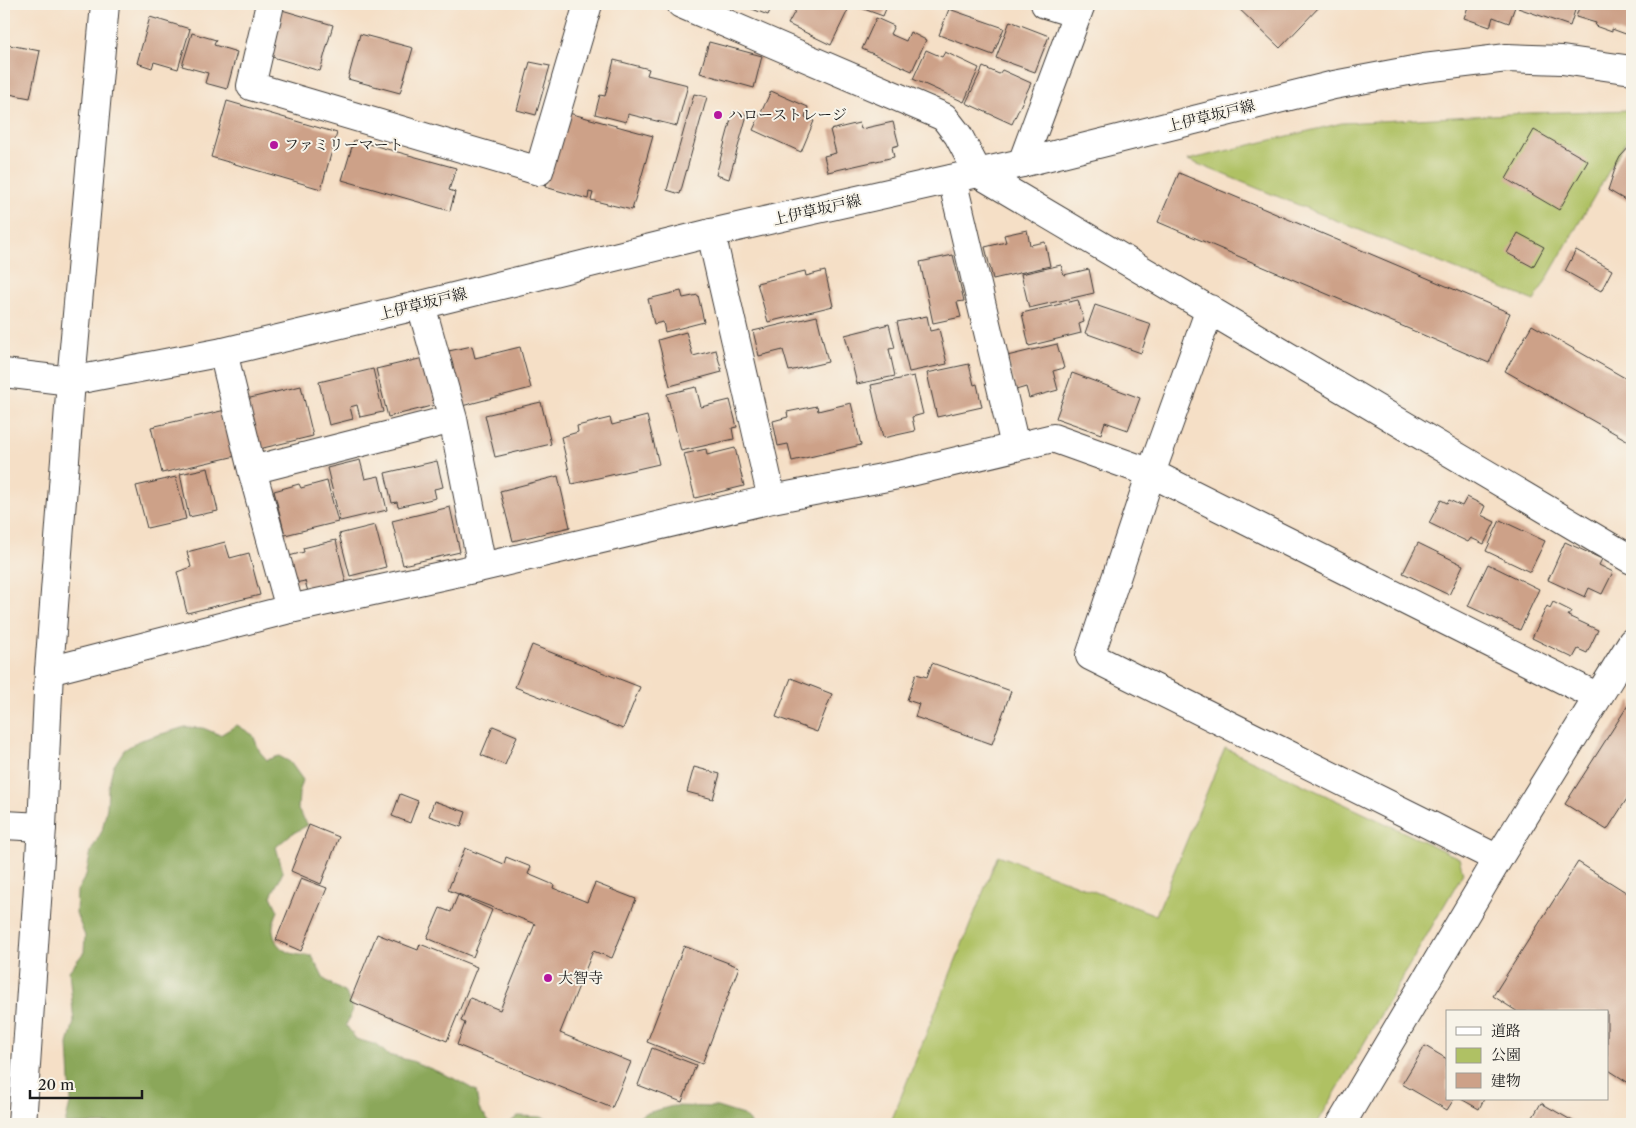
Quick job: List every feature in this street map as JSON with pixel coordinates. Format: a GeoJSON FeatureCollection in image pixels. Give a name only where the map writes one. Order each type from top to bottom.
{"type":"FeatureCollection","features":[{"type":"Feature","properties":{"kind":"street"},"geometry":{"type":"LineString","coordinates":[[22,1124],[42,827],[50,671],[71,381],[105,4]]}},
{"type":"Feature","properties":{"kind":"street"},"geometry":{"type":"LineString","coordinates":[[270,4],[251,86],[538,171],[588,4]]}},
{"type":"Feature","properties":{"kind":"street"},"geometry":{"type":"LineString","coordinates":[[681,4],[944,117],[958,136],[978,173],[1632,560]]}},
{"type":"Feature","properties":{"kind":"street"},"geometry":{"type":"LineString","coordinates":[[1022,163],[1079,9],[1045,4]]}},
{"type":"Feature","properties":{"kind":"street","name":"上伊草坂戸線"},"geometry":{"type":"LineString","coordinates":[[4,373],[71,381],[223,352],[711,233],[1022,163],[1334,85],[1424,68],[1507,58],[1562,60],[1632,70]]}},
{"type":"Feature","properties":{"kind":"street"},"geometry":{"type":"LineString","coordinates":[[952,179],[1015,446]]}},
{"type":"Feature","properties":{"kind":"street"},"geometry":{"type":"LineString","coordinates":[[711,233],[772,500]]}},
{"type":"Feature","properties":{"kind":"street"},"geometry":{"type":"LineString","coordinates":[[421,305],[453,418],[482,567]]}},
{"type":"Feature","properties":{"kind":"street"},"geometry":{"type":"LineString","coordinates":[[1210,309],[1090,656],[1498,858]]}},
{"type":"Feature","properties":{"kind":"street"},"geometry":{"type":"LineString","coordinates":[[223,352],[252,470],[290,609]]}},
{"type":"Feature","properties":{"kind":"street"},"geometry":{"type":"LineString","coordinates":[[252,470],[453,418]]}},
{"type":"Feature","properties":{"kind":"street"},"geometry":{"type":"LineString","coordinates":[[50,671],[290,609],[772,500],[902,474],[1053,438],[1152,473],[1598,697]]}},
{"type":"Feature","properties":{"kind":"street"},"geometry":{"type":"LineString","coordinates":[[1341,1124],[1498,858],[1632,642]]}},
{"type":"Feature","properties":{"kind":"street"},"geometry":{"type":"LineString","coordinates":[[4,824],[42,827]]}},
{"type":"Feature","properties":{"kind":"green space"},"geometry":{"type":"Polygon","coordinates":[[[1632,110],[1632,131],[1534,301],[1188,160],[1342,123],[1528,113],[1632,110]]]}},
{"type":"Feature","properties":{"kind":"green space"},"geometry":{"type":"Polygon","coordinates":[[[237,725],[253,735],[260,752],[267,760],[279,756],[290,762],[303,780],[299,793],[298,810],[308,825],[290,835],[276,847],[283,872],[271,896],[278,911],[273,928],[277,944],[286,951],[312,956],[324,979],[346,993],[353,1010],[346,1025],[356,1039],[377,1045],[388,1055],[412,1061],[453,1078],[476,1091],[479,1109],[491,1124],[65,1124],[71,1100],[68,1044],[74,1022],[69,971],[84,952],[85,936],[76,913],[77,891],[86,875],[91,851],[102,831],[113,767],[124,750],[138,741],[185,727],[203,728],[220,735],[237,725]]]}},
{"type":"Feature","properties":{"kind":"green space"},"geometry":{"type":"Polygon","coordinates":[[[1225,748],[1459,858],[1463,873],[1317,1124],[890,1124],[998,855],[1156,915],[1225,748]]]}},
{"type":"Feature","properties":{"kind":"green space"},"geometry":{"type":"Polygon","coordinates":[[[673,1106],[717,1107],[743,1115],[752,1124],[632,1124],[643,1114],[673,1106]]]}},
{"type":"Feature","properties":{"kind":"green space"},"geometry":{"type":"Polygon","coordinates":[[[518,1116],[541,1117],[561,1124],[508,1124],[518,1116]]]}},
{"type":"Feature","properties":{"kind":"building"},"geometry":{"type":"Polygon","coordinates":[[[739,4],[773,4],[768,15],[739,4]]]}},
{"type":"Feature","properties":{"kind":"building"},"geometry":{"type":"Polygon","coordinates":[[[799,4],[835,4],[848,10],[831,45],[788,24],[799,4]]]}},
{"type":"Feature","properties":{"kind":"building"},"geometry":{"type":"Polygon","coordinates":[[[850,4],[888,4],[883,16],[850,4]]]}},
{"type":"Feature","properties":{"kind":"building"},"geometry":{"type":"Polygon","coordinates":[[[1234,4],[1322,4],[1280,48],[1234,4]]]}},
{"type":"Feature","properties":{"kind":"building"},"geometry":{"type":"Polygon","coordinates":[[[1469,4],[1516,4],[1509,23],[1493,17],[1490,27],[1464,18],[1469,4]]]}},
{"type":"Feature","properties":{"kind":"building"},"geometry":{"type":"Polygon","coordinates":[[[1520,4],[1577,4],[1570,26],[1518,8],[1520,4]]]}},
{"type":"Feature","properties":{"kind":"building"},"geometry":{"type":"Polygon","coordinates":[[[1580,4],[1632,4],[1631,36],[1612,29],[1612,32],[1595,26],[1596,23],[1576,17],[1580,4]]]}},
{"type":"Feature","properties":{"kind":"building"},"geometry":{"type":"Polygon","coordinates":[[[949,9],[1004,28],[993,55],[939,35],[949,9]]]}},
{"type":"Feature","properties":{"kind":"building"},"geometry":{"type":"Polygon","coordinates":[[[282,10],[333,25],[320,71],[269,56],[282,10]]]}},
{"type":"Feature","properties":{"kind":"building"},"geometry":{"type":"Polygon","coordinates":[[[150,17],[190,29],[178,69],[154,62],[152,68],[137,63],[150,17]]]}},
{"type":"Feature","properties":{"kind":"building"},"geometry":{"type":"Polygon","coordinates":[[[876,18],[894,26],[890,34],[906,41],[910,32],[926,40],[912,71],[862,49],[876,18]]]}},
{"type":"Feature","properties":{"kind":"building"},"geometry":{"type":"Polygon","coordinates":[[[1010,21],[1049,36],[1035,72],[996,58],[1010,21]]]}},
{"type":"Feature","properties":{"kind":"building"},"geometry":{"type":"Polygon","coordinates":[[[192,33],[216,40],[214,45],[237,52],[227,89],[205,83],[208,73],[182,66],[192,33]]]}},
{"type":"Feature","properties":{"kind":"building"},"geometry":{"type":"Polygon","coordinates":[[[360,34],[413,48],[400,93],[348,79],[360,34]]]}},
{"type":"Feature","properties":{"kind":"building"},"geometry":{"type":"Polygon","coordinates":[[[709,42],[762,56],[754,88],[700,73],[709,42]]]}},
{"type":"Feature","properties":{"kind":"building"},"geometry":{"type":"Polygon","coordinates":[[[4,44],[40,51],[30,98],[4,93],[4,44]]]}},
{"type":"Feature","properties":{"kind":"building"},"geometry":{"type":"Polygon","coordinates":[[[926,50],[942,57],[945,52],[979,68],[964,102],[913,79],[926,50]]]}},
{"type":"Feature","properties":{"kind":"building"},"geometry":{"type":"Polygon","coordinates":[[[614,60],[649,69],[647,75],[688,85],[677,126],[628,114],[626,122],[595,114],[600,95],[605,96],[614,60]]]}},
{"type":"Feature","properties":{"kind":"building"},"geometry":{"type":"Polygon","coordinates":[[[530,62],[550,66],[536,115],[517,110],[530,62]]]}},
{"type":"Feature","properties":{"kind":"building"},"geometry":{"type":"Polygon","coordinates":[[[983,67],[999,74],[1002,70],[1031,83],[1012,124],[966,103],[983,67]]]}},
{"type":"Feature","properties":{"kind":"building"},"geometry":{"type":"Polygon","coordinates":[[[771,91],[808,107],[805,117],[814,121],[801,152],[753,130],[771,91]]]}},
{"type":"Feature","properties":{"kind":"building"},"geometry":{"type":"Polygon","coordinates":[[[694,94],[707,97],[680,194],[667,190],[694,94]]]}},
{"type":"Feature","properties":{"kind":"building","name":"ファミリーマート"},"geometry":{"type":"Polygon","coordinates":[[[227,101],[337,133],[321,189],[211,157],[227,101]]]}},
{"type":"Feature","properties":{"kind":"building"},"geometry":{"type":"Polygon","coordinates":[[[565,112],[653,136],[632,210],[591,200],[593,193],[589,192],[588,199],[545,187],[565,112]]]}},
{"type":"Feature","properties":{"kind":"building"},"geometry":{"type":"Polygon","coordinates":[[[733,112],[747,115],[729,179],[716,175],[733,112]]]}},
{"type":"Feature","properties":{"kind":"building"},"geometry":{"type":"Polygon","coordinates":[[[893,122],[899,145],[892,147],[894,157],[828,172],[824,156],[836,153],[830,130],[859,123],[861,129],[893,122]]]}},
{"type":"Feature","properties":{"kind":"building"},"geometry":{"type":"Polygon","coordinates":[[[1534,130],[1588,161],[1559,210],[1506,179],[1534,130]]]}},
{"type":"Feature","properties":{"kind":"building"},"geometry":{"type":"Polygon","coordinates":[[[354,140],[456,168],[449,190],[455,192],[450,211],[342,180],[354,140]]]}},
{"type":"Feature","properties":{"kind":"building"},"geometry":{"type":"Polygon","coordinates":[[[1632,144],[1632,204],[1608,190],[1620,157],[1632,144]]]}},
{"type":"Feature","properties":{"kind":"building"},"geometry":{"type":"Polygon","coordinates":[[[1179,173],[1510,313],[1489,363],[1158,222],[1179,173]]]}},
{"type":"Feature","properties":{"kind":"building"},"geometry":{"type":"Polygon","coordinates":[[[1027,230],[1030,245],[1045,242],[1050,266],[993,279],[985,247],[1006,242],[1004,235],[1027,230]]]}},
{"type":"Feature","properties":{"kind":"building"},"geometry":{"type":"Polygon","coordinates":[[[1518,233],[1544,247],[1533,267],[1507,253],[1518,233]]]}},
{"type":"Feature","properties":{"kind":"building"},"geometry":{"type":"Polygon","coordinates":[[[1576,250],[1612,270],[1601,291],[1565,271],[1576,250]]]}},
{"type":"Feature","properties":{"kind":"building"},"geometry":{"type":"Polygon","coordinates":[[[953,255],[964,301],[957,302],[961,317],[933,323],[920,262],[953,255]]]}},
{"type":"Feature","properties":{"kind":"building"},"geometry":{"type":"Polygon","coordinates":[[[1061,265],[1064,275],[1089,269],[1094,293],[1029,308],[1021,274],[1061,265]]]}},
{"type":"Feature","properties":{"kind":"building"},"geometry":{"type":"Polygon","coordinates":[[[805,271],[806,276],[825,271],[833,306],[768,322],[757,283],[805,271]]]}},
{"type":"Feature","properties":{"kind":"building"},"geometry":{"type":"Polygon","coordinates":[[[681,291],[683,298],[698,295],[704,322],[665,332],[663,322],[654,324],[648,299],[681,291]]]}},
{"type":"Feature","properties":{"kind":"building"},"geometry":{"type":"Polygon","coordinates":[[[1078,300],[1084,322],[1079,324],[1081,333],[1029,346],[1022,313],[1078,300]]]}},
{"type":"Feature","properties":{"kind":"building"},"geometry":{"type":"Polygon","coordinates":[[[1095,305],[1151,324],[1141,353],[1085,333],[1095,305]]]}},
{"type":"Feature","properties":{"kind":"building"},"geometry":{"type":"Polygon","coordinates":[[[817,316],[828,362],[789,371],[783,350],[759,356],[753,331],[817,316]]]}},
{"type":"Feature","properties":{"kind":"building"},"geometry":{"type":"Polygon","coordinates":[[[927,316],[930,331],[939,329],[947,364],[909,372],[897,322],[927,316]]]}},
{"type":"Feature","properties":{"kind":"building"},"geometry":{"type":"Polygon","coordinates":[[[889,324],[895,348],[889,349],[895,376],[857,384],[845,335],[889,324]]]}},
{"type":"Feature","properties":{"kind":"building"},"geometry":{"type":"Polygon","coordinates":[[[1532,325],[1632,382],[1632,443],[1505,371],[1532,325]]]}},
{"type":"Feature","properties":{"kind":"building"},"geometry":{"type":"Polygon","coordinates":[[[686,332],[693,356],[716,350],[722,372],[670,386],[658,340],[686,332]]]}},
{"type":"Feature","properties":{"kind":"building"},"geometry":{"type":"Polygon","coordinates":[[[1057,344],[1064,368],[1053,371],[1058,390],[1029,398],[1026,387],[1016,390],[1007,356],[1057,344]]]}},
{"type":"Feature","properties":{"kind":"building"},"geometry":{"type":"Polygon","coordinates":[[[472,346],[475,358],[520,347],[531,388],[458,407],[444,352],[472,346]]]}},
{"type":"Feature","properties":{"kind":"building"},"geometry":{"type":"Polygon","coordinates":[[[428,357],[439,404],[388,417],[376,369],[428,357]]]}},
{"type":"Feature","properties":{"kind":"building"},"geometry":{"type":"Polygon","coordinates":[[[969,364],[974,385],[977,384],[982,407],[937,417],[927,373],[969,364]]]}},
{"type":"Feature","properties":{"kind":"building"},"geometry":{"type":"Polygon","coordinates":[[[373,369],[383,412],[360,417],[357,405],[350,407],[353,419],[329,425],[319,382],[373,369]]]}},
{"type":"Feature","properties":{"kind":"building"},"geometry":{"type":"Polygon","coordinates":[[[1072,373],[1140,398],[1128,430],[1105,422],[1101,434],[1056,418],[1072,373]]]}},
{"type":"Feature","properties":{"kind":"building"},"geometry":{"type":"Polygon","coordinates":[[[914,376],[923,414],[912,417],[915,431],[883,438],[871,385],[914,376]]]}},
{"type":"Feature","properties":{"kind":"building"},"geometry":{"type":"Polygon","coordinates":[[[301,386],[313,436],[259,449],[246,399],[301,386]]]}},
{"type":"Feature","properties":{"kind":"building"},"geometry":{"type":"Polygon","coordinates":[[[696,387],[701,407],[730,400],[737,427],[732,428],[734,439],[681,451],[667,394],[696,387]]]}},
{"type":"Feature","properties":{"kind":"building"},"geometry":{"type":"Polygon","coordinates":[[[541,402],[551,444],[495,457],[485,415],[541,402]]]}},
{"type":"Feature","properties":{"kind":"building"},"geometry":{"type":"Polygon","coordinates":[[[851,403],[861,445],[792,461],[788,444],[778,446],[773,421],[788,417],[787,412],[817,406],[818,411],[851,403]]]}},
{"type":"Feature","properties":{"kind":"building"},"geometry":{"type":"Polygon","coordinates":[[[230,409],[236,456],[162,473],[151,427],[230,409]]]}},
{"type":"Feature","properties":{"kind":"building"},"geometry":{"type":"Polygon","coordinates":[[[647,416],[659,464],[572,484],[561,437],[578,432],[577,426],[610,418],[612,425],[647,416]]]}},
{"type":"Feature","properties":{"kind":"building"},"geometry":{"type":"Polygon","coordinates":[[[735,448],[744,486],[695,498],[684,454],[706,449],[707,455],[735,448]]]}},
{"type":"Feature","properties":{"kind":"building"},"geometry":{"type":"Polygon","coordinates":[[[360,460],[365,479],[379,476],[387,510],[340,521],[327,468],[360,460]]]}},
{"type":"Feature","properties":{"kind":"building"},"geometry":{"type":"Polygon","coordinates":[[[437,461],[443,487],[434,489],[436,498],[398,507],[397,502],[392,503],[385,473],[437,461]]]}},
{"type":"Feature","properties":{"kind":"building"},"geometry":{"type":"Polygon","coordinates":[[[208,468],[218,511],[189,517],[180,474],[208,468]]]}},
{"type":"Feature","properties":{"kind":"building"},"geometry":{"type":"Polygon","coordinates":[[[558,476],[570,527],[513,541],[500,491],[558,476]]]}},
{"type":"Feature","properties":{"kind":"building"},"geometry":{"type":"Polygon","coordinates":[[[176,477],[186,519],[147,528],[136,486],[176,477]]]}},
{"type":"Feature","properties":{"kind":"building"},"geometry":{"type":"Polygon","coordinates":[[[327,481],[338,522],[285,535],[274,491],[299,484],[301,488],[327,481]]]}},
{"type":"Feature","properties":{"kind":"building"},"geometry":{"type":"Polygon","coordinates":[[[1467,497],[1485,506],[1481,515],[1495,522],[1484,544],[1471,538],[1468,542],[1429,523],[1441,500],[1447,503],[1449,500],[1462,506],[1467,497]]]}},
{"type":"Feature","properties":{"kind":"building"},"geometry":{"type":"Polygon","coordinates":[[[450,507],[460,552],[403,565],[392,521],[450,507]]]}},
{"type":"Feature","properties":{"kind":"building"},"geometry":{"type":"Polygon","coordinates":[[[1500,520],[1545,541],[1530,572],[1486,551],[1500,520]]]}},
{"type":"Feature","properties":{"kind":"building"},"geometry":{"type":"Polygon","coordinates":[[[375,525],[386,567],[350,576],[339,534],[375,525]]]}},
{"type":"Feature","properties":{"kind":"building"},"geometry":{"type":"Polygon","coordinates":[[[336,540],[346,583],[308,592],[305,581],[295,583],[289,556],[304,552],[303,548],[336,540]]]}},
{"type":"Feature","properties":{"kind":"building"},"geometry":{"type":"Polygon","coordinates":[[[225,542],[230,558],[249,553],[260,595],[187,613],[177,572],[191,567],[187,552],[225,542]]]}},
{"type":"Feature","properties":{"kind":"building"},"geometry":{"type":"Polygon","coordinates":[[[1565,542],[1602,559],[1599,565],[1613,572],[1602,594],[1589,588],[1585,597],[1548,580],[1565,542]]]}},
{"type":"Feature","properties":{"kind":"building"},"geometry":{"type":"Polygon","coordinates":[[[1418,543],[1463,565],[1449,595],[1403,573],[1418,543]]]}},
{"type":"Feature","properties":{"kind":"building"},"geometry":{"type":"Polygon","coordinates":[[[1488,564],[1539,589],[1520,630],[1468,606],[1488,564]]]}},
{"type":"Feature","properties":{"kind":"building"},"geometry":{"type":"Polygon","coordinates":[[[1553,602],[1571,611],[1568,616],[1598,630],[1587,653],[1578,649],[1573,658],[1532,638],[1547,606],[1550,608],[1553,602]]]}},
{"type":"Feature","properties":{"kind":"building"},"geometry":{"type":"Polygon","coordinates":[[[532,645],[640,687],[623,729],[515,687],[532,645]]]}},
{"type":"Feature","properties":{"kind":"building"},"geometry":{"type":"Polygon","coordinates":[[[932,663],[1011,691],[992,744],[915,717],[919,704],[907,700],[916,674],[927,677],[932,663]]]}},
{"type":"Feature","properties":{"kind":"building"},"geometry":{"type":"Polygon","coordinates":[[[791,678],[832,694],[817,732],[776,717],[791,678]]]}},
{"type":"Feature","properties":{"kind":"building"},"geometry":{"type":"Polygon","coordinates":[[[1632,699],[1632,791],[1607,830],[1565,804],[1632,699]]]}},
{"type":"Feature","properties":{"kind":"building"},"geometry":{"type":"Polygon","coordinates":[[[493,726],[517,736],[505,765],[481,755],[493,726]]]}},
{"type":"Feature","properties":{"kind":"building"},"geometry":{"type":"Polygon","coordinates":[[[694,767],[720,774],[713,799],[687,792],[694,767]]]}},
{"type":"Feature","properties":{"kind":"building"},"geometry":{"type":"Polygon","coordinates":[[[400,794],[418,801],[410,823],[392,816],[400,794]]]}},
{"type":"Feature","properties":{"kind":"building"},"geometry":{"type":"Polygon","coordinates":[[[434,801],[466,812],[461,827],[429,816],[434,801]]]}},
{"type":"Feature","properties":{"kind":"building"},"geometry":{"type":"Polygon","coordinates":[[[309,825],[339,837],[321,884],[291,871],[309,825]]]}},
{"type":"Feature","properties":{"kind":"building","name":"大智寺"},"geometry":{"type":"Polygon","coordinates":[[[465,848],[504,864],[506,857],[531,867],[528,874],[554,885],[553,888],[587,902],[595,883],[636,899],[612,958],[593,951],[560,1033],[631,1062],[612,1108],[457,1045],[465,1023],[461,1021],[470,998],[500,1010],[535,924],[448,890],[465,848]]]}},
{"type":"Feature","properties":{"kind":"building"},"geometry":{"type":"Polygon","coordinates":[[[1578,862],[1632,896],[1632,1085],[1608,1070],[1608,1010],[1515,1010],[1493,996],[1578,862]]]}},
{"type":"Feature","properties":{"kind":"building"},"geometry":{"type":"Polygon","coordinates":[[[301,878],[327,888],[301,951],[276,940],[301,878]]]}},
{"type":"Feature","properties":{"kind":"building"},"geometry":{"type":"Polygon","coordinates":[[[458,895],[492,910],[473,957],[427,938],[440,908],[451,912],[458,895]]]}},
{"type":"Feature","properties":{"kind":"building"},"geometry":{"type":"Polygon","coordinates":[[[377,934],[418,950],[420,944],[477,967],[447,1041],[350,1001],[377,934]]]}},
{"type":"Feature","properties":{"kind":"building"},"geometry":{"type":"Polygon","coordinates":[[[684,946],[739,967],[702,1064],[647,1042],[684,946]]]}},
{"type":"Feature","properties":{"kind":"building"},"geometry":{"type":"Polygon","coordinates":[[[1425,1046],[1446,1058],[1446,1100],[1453,1100],[1447,1110],[1402,1084],[1425,1046]]]}},
{"type":"Feature","properties":{"kind":"building"},"geometry":{"type":"Polygon","coordinates":[[[652,1048],[696,1065],[682,1102],[638,1085],[652,1048]]]}},
{"type":"Feature","properties":{"kind":"building"},"geometry":{"type":"Polygon","coordinates":[[[1463,1100],[1484,1100],[1479,1109],[1463,1100]]]}},
{"type":"Feature","properties":{"kind":"building"},"geometry":{"type":"Polygon","coordinates":[[[1541,1103],[1578,1124],[1529,1124],[1541,1103]]]}},
{"type":"Feature","properties":{"kind":"place","name":"ハローストレージ"},"geometry":{"type":"Point","coordinates":[718,115]}},
{"type":"Feature","properties":{"kind":"place","name":"ファミリーマート"},"geometry":{"type":"Point","coordinates":[274,145]}},
{"type":"Feature","properties":{"kind":"place","name":"大智寺"},"geometry":{"type":"Point","coordinates":[548,978]}}]}
